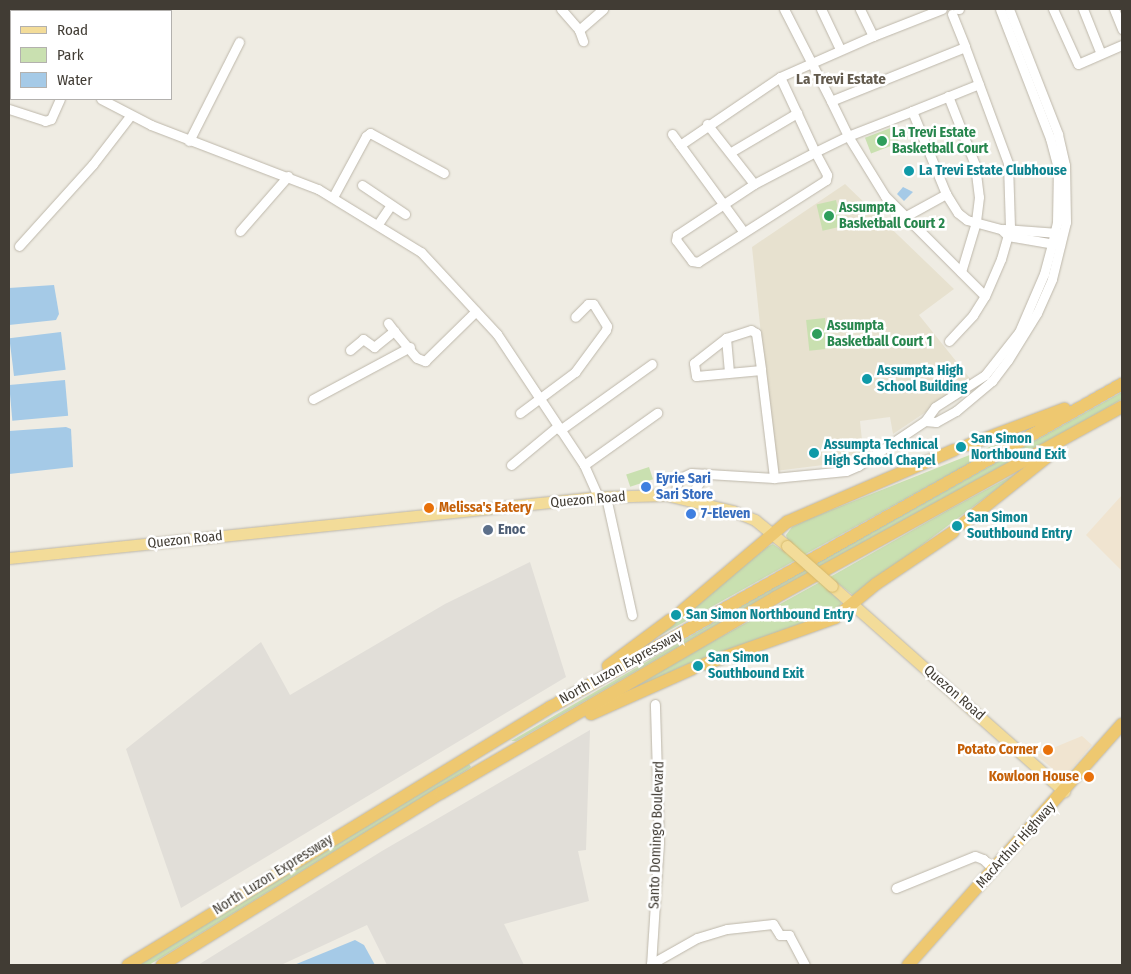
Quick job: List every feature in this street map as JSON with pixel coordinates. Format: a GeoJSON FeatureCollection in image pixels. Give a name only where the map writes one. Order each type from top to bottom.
{"type":"FeatureCollection","features":[{"type":"Feature","properties":{"kind":"highway"},"geometry":{"type":"LineString","coordinates":[[968,445],[1072,406],[1122,380]]}},
{"type":"Feature","properties":{"kind":"highway","name":"North Luzon Expressway"},"geometry":{"type":"LineString","coordinates":[[128,965],[549,708],[1122,384]]}},
{"type":"Feature","properties":{"kind":"highway"},"geometry":{"type":"LineString","coordinates":[[964,523],[1048,456],[1122,407]]}},
{"type":"Feature","properties":{"kind":"highway","name":"North Luzon Expressway"},"geometry":{"type":"LineString","coordinates":[[162,965],[441,793],[776,597],[1122,407]]}},
{"type":"Feature","properties":{"kind":"highway"},"geometry":{"type":"LineString","coordinates":[[682,611],[773,533],[802,514],[954,450]]}},
{"type":"Feature","properties":{"kind":"highway"},"geometry":{"type":"LineString","coordinates":[[705,664],[815,627],[835,618],[953,532]]}},
{"type":"Feature","properties":{"kind":"highway"},"geometry":{"type":"LineString","coordinates":[[549,708],[670,620]]}},
{"type":"Feature","properties":{"kind":"highway"},"geometry":{"type":"LineString","coordinates":[[441,793],[461,786],[582,718],[692,669]]}},
{"type":"Feature","properties":{"kind":"highway","name":"MacArthur Highway"},"geometry":{"type":"LineString","coordinates":[[908,965],[1122,724]]}},
{"type":"Feature","properties":{"kind":"main road","name":"Quezon Road"},"geometry":{"type":"LineString","coordinates":[[9,558],[602,497],[675,496],[695,500],[748,517],[773,533],[1064,791]]}},
{"type":"Feature","properties":{"kind":"street"},"geometry":{"type":"LineString","coordinates":[[560,9],[579,30],[584,40]]}},
{"type":"Feature","properties":{"kind":"street"},"geometry":{"type":"LineString","coordinates":[[784,9],[848,136],[874,181],[985,296]]}},
{"type":"Feature","properties":{"kind":"street"},"geometry":{"type":"LineString","coordinates":[[821,9],[840,49]]}},
{"type":"Feature","properties":{"kind":"street"},"geometry":{"type":"LineString","coordinates":[[860,9],[873,36]]}},
{"type":"Feature","properties":{"kind":"street"},"geometry":{"type":"LineString","coordinates":[[680,144],[707,124],[780,77],[811,61],[942,9],[957,10],[966,47],[1008,163],[1006,231],[985,296],[973,315],[949,340]]}},
{"type":"Feature","properties":{"kind":"street"},"geometry":{"type":"LineString","coordinates":[[1000,9],[1054,136]]}},
{"type":"Feature","properties":{"kind":"street"},"geometry":{"type":"LineString","coordinates":[[924,421],[944,418],[992,381],[1022,340],[1052,279],[1059,233],[1058,168],[1054,136],[1009,9]]}},
{"type":"Feature","properties":{"kind":"street"},"geometry":{"type":"LineString","coordinates":[[1053,9],[1074,62],[1082,63],[1122,45]]}},
{"type":"Feature","properties":{"kind":"street"},"geometry":{"type":"LineString","coordinates":[[1083,9],[1100,54]]}},
{"type":"Feature","properties":{"kind":"street"},"geometry":{"type":"LineString","coordinates":[[1114,9],[1122,29]]}},
{"type":"Feature","properties":{"kind":"street"},"geometry":{"type":"LineString","coordinates":[[579,30],[599,10]]}},
{"type":"Feature","properties":{"kind":"street"},"geometry":{"type":"LineString","coordinates":[[189,141],[239,42]]}},
{"type":"Feature","properties":{"kind":"street"},"geometry":{"type":"LineString","coordinates":[[831,101],[966,47]]}},
{"type":"Feature","properties":{"kind":"street"},"geometry":{"type":"LineString","coordinates":[[780,77],[796,113],[815,152],[827,174],[826,180],[743,231],[698,262],[692,261],[676,240],[677,235],[722,203],[754,184],[815,152],[848,136],[979,84]]}},
{"type":"Feature","properties":{"kind":"street"},"geometry":{"type":"LineString","coordinates":[[948,96],[975,165],[979,197],[976,222],[961,272]]}},
{"type":"Feature","properties":{"kind":"street"},"geometry":{"type":"LineString","coordinates":[[9,109],[45,121],[50,119],[60,100]]}},
{"type":"Feature","properties":{"kind":"street"},"geometry":{"type":"LineString","coordinates":[[103,100],[130,116],[189,141],[288,176],[333,197],[420,252],[497,334],[584,465],[602,497],[632,614]]}},
{"type":"Feature","properties":{"kind":"street"},"geometry":{"type":"LineString","coordinates":[[912,111],[946,194],[958,213],[976,222],[1056,245]]}},
{"type":"Feature","properties":{"kind":"street"},"geometry":{"type":"LineString","coordinates":[[731,152],[796,113]]}},
{"type":"Feature","properties":{"kind":"street"},"geometry":{"type":"LineString","coordinates":[[19,246],[94,164],[130,116]]}},
{"type":"Feature","properties":{"kind":"street"},"geometry":{"type":"LineString","coordinates":[[707,124],[731,152],[754,184]]}},
{"type":"Feature","properties":{"kind":"street"},"geometry":{"type":"LineString","coordinates":[[333,197],[363,141],[370,134],[444,173]]}},
{"type":"Feature","properties":{"kind":"street"},"geometry":{"type":"LineString","coordinates":[[672,134],[743,231]]}},
{"type":"Feature","properties":{"kind":"street"},"geometry":{"type":"LineString","coordinates":[[240,231],[288,176]]}},
{"type":"Feature","properties":{"kind":"street"},"geometry":{"type":"LineString","coordinates":[[362,185],[405,214]]}},
{"type":"Feature","properties":{"kind":"street"},"geometry":{"type":"LineString","coordinates":[[906,216],[946,194]]}},
{"type":"Feature","properties":{"kind":"street"},"geometry":{"type":"LineString","coordinates":[[378,224],[391,204]]}},
{"type":"Feature","properties":{"kind":"street"},"geometry":{"type":"LineString","coordinates":[[1006,231],[1059,233]]}},
{"type":"Feature","properties":{"kind":"street"},"geometry":{"type":"LineString","coordinates":[[675,496],[681,476],[705,473],[774,478],[846,472],[924,421],[938,406],[986,375],[1019,332],[1056,245]]}},
{"type":"Feature","properties":{"kind":"street"},"geometry":{"type":"LineString","coordinates":[[520,413],[575,372],[606,330],[607,326],[593,304],[588,304],[575,316]]}},
{"type":"Feature","properties":{"kind":"street"},"geometry":{"type":"LineString","coordinates":[[388,323],[410,347],[417,358],[426,361],[476,311]]}},
{"type":"Feature","properties":{"kind":"street"},"geometry":{"type":"LineString","coordinates":[[761,370],[696,376],[694,363],[726,338],[751,330],[756,333],[761,370],[774,478]]}},
{"type":"Feature","properties":{"kind":"street"},"geometry":{"type":"LineString","coordinates":[[350,350],[363,339],[374,347],[394,331]]}},
{"type":"Feature","properties":{"kind":"street"},"geometry":{"type":"LineString","coordinates":[[726,338],[729,372]]}},
{"type":"Feature","properties":{"kind":"street"},"geometry":{"type":"LineString","coordinates":[[313,399],[410,347]]}},
{"type":"Feature","properties":{"kind":"street"},"geometry":{"type":"LineString","coordinates":[[511,465],[559,428],[652,364]]}},
{"type":"Feature","properties":{"kind":"street"},"geometry":{"type":"LineString","coordinates":[[962,392],[969,400]]}},
{"type":"Feature","properties":{"kind":"street"},"geometry":{"type":"LineString","coordinates":[[938,406],[944,418]]}},
{"type":"Feature","properties":{"kind":"street"},"geometry":{"type":"LineString","coordinates":[[584,465],[657,413]]}},
{"type":"Feature","properties":{"kind":"street"},"geometry":{"type":"LineString","coordinates":[[695,500],[696,488],[705,473]]}},
{"type":"Feature","properties":{"kind":"street","name":"Santo Domingo Boulevard"},"geometry":{"type":"LineString","coordinates":[[651,965],[659,834],[656,704]]}},
{"type":"Feature","properties":{"kind":"street"},"geometry":{"type":"LineString","coordinates":[[896,888],[975,856],[983,859],[992,869]]}},
{"type":"Feature","properties":{"kind":"street"},"geometry":{"type":"LineString","coordinates":[[651,965],[697,938],[727,929],[773,924],[780,935],[789,935],[805,965]]}},
{"type":"Feature","properties":{"kind":"shaded area"},"geometry":{"type":"Polygon","coordinates":[[[845,184],[954,289],[919,315],[972,381],[893,434],[890,417],[860,421],[864,460],[775,471],[752,247],[845,184]]]}},
{"type":"Feature","properties":{"kind":"shaded area"},"geometry":{"type":"Polygon","coordinates":[[[1122,495],[1122,571],[1086,535],[1122,495]]]}},
{"type":"Feature","properties":{"kind":"shaded area"},"geometry":{"type":"Polygon","coordinates":[[[530,562],[566,677],[181,908],[126,749],[261,642],[290,695],[445,604],[530,562]]]}},
{"type":"Feature","properties":{"kind":"shaded area"},"geometry":{"type":"Polygon","coordinates":[[[590,730],[586,850],[578,851],[589,901],[504,924],[524,965],[387,965],[367,925],[281,965],[198,965],[382,851],[590,730]]]}},
{"type":"Feature","properties":{"kind":"shaded area"},"geometry":{"type":"Polygon","coordinates":[[[1082,736],[1092,745],[1064,778],[1036,755],[1082,736]]]}},
{"type":"Feature","properties":{"kind":"green space","name":"La Trevi Estate Basketball Court"},"geometry":{"type":"Polygon","coordinates":[[[893,127],[899,143],[871,154],[865,138],[893,127]]]}},
{"type":"Feature","properties":{"kind":"green space","name":"Assumpta Basketball Court 2"},"geometry":{"type":"Polygon","coordinates":[[[836,200],[842,226],[823,231],[817,204],[836,200]]]}},
{"type":"Feature","properties":{"kind":"green space","name":"Assumpta Basketball Court 1"},"geometry":{"type":"Polygon","coordinates":[[[825,318],[828,349],[809,351],[806,320],[825,318]]]}},
{"type":"Feature","properties":{"kind":"green space"},"geometry":{"type":"Polygon","coordinates":[[[1122,392],[1122,399],[1095,415],[711,628],[516,741],[511,741],[795,575],[1122,392]]]}},
{"type":"Feature","properties":{"kind":"green space"},"geometry":{"type":"Polygon","coordinates":[[[1025,433],[804,555],[787,539],[786,535],[792,527],[811,518],[1025,433]]]}},
{"type":"Feature","properties":{"kind":"green space"},"geometry":{"type":"Polygon","coordinates":[[[649,467],[653,479],[630,487],[626,474],[649,467]]]}},
{"type":"Feature","properties":{"kind":"green space"},"geometry":{"type":"Polygon","coordinates":[[[1021,471],[854,596],[830,577],[950,509],[1021,471]]]}},
{"type":"Feature","properties":{"kind":"green space"},"geometry":{"type":"Polygon","coordinates":[[[773,544],[796,560],[650,641],[767,547],[773,544]]]}},
{"type":"Feature","properties":{"kind":"green space"},"geometry":{"type":"Polygon","coordinates":[[[820,582],[838,597],[841,603],[839,610],[683,666],[626,695],[625,692],[820,582]]]}},
{"type":"Feature","properties":{"kind":"green space"},"geometry":{"type":"Polygon","coordinates":[[[469,764],[471,767],[467,770],[149,965],[138,965],[469,764]]]}},
{"type":"Feature","properties":{"kind":"water"},"geometry":{"type":"Polygon","coordinates":[[[903,187],[913,192],[904,201],[897,194],[903,187]]]}},
{"type":"Feature","properties":{"kind":"water"},"geometry":{"type":"Polygon","coordinates":[[[54,285],[59,314],[56,320],[9,325],[9,288],[54,285]]]}},
{"type":"Feature","properties":{"kind":"water"},"geometry":{"type":"Polygon","coordinates":[[[61,332],[66,370],[14,376],[9,338],[61,332]]]}},
{"type":"Feature","properties":{"kind":"water"},"geometry":{"type":"Polygon","coordinates":[[[65,380],[68,416],[12,421],[9,385],[65,380]]]}},
{"type":"Feature","properties":{"kind":"water"},"geometry":{"type":"Polygon","coordinates":[[[66,427],[71,429],[73,467],[9,474],[9,431],[66,427]]]}},
{"type":"Feature","properties":{"kind":"water"},"geometry":{"type":"Polygon","coordinates":[[[355,940],[364,945],[375,965],[294,965],[355,940]]]}},
{"type":"Feature","properties":{"kind":"place","name":"La Trevi Estate Basketball Court"},"geometry":{"type":"Point","coordinates":[882,141]}},
{"type":"Feature","properties":{"kind":"place","name":"La Trevi Estate Clubhouse"},"geometry":{"type":"Point","coordinates":[909,171]}},
{"type":"Feature","properties":{"kind":"place","name":"Assumpta Basketball Court 2"},"geometry":{"type":"Point","coordinates":[829,216]}},
{"type":"Feature","properties":{"kind":"place","name":"Assumpta Basketball Court 1"},"geometry":{"type":"Point","coordinates":[817,334]}},
{"type":"Feature","properties":{"kind":"place","name":"Assumpta High School Building"},"geometry":{"type":"Point","coordinates":[867,379]}},
{"type":"Feature","properties":{"kind":"place","name":"San Simon Northbound Exit"},"geometry":{"type":"Point","coordinates":[961,447]}},
{"type":"Feature","properties":{"kind":"place","name":"Assumpta Technical High School Chapel"},"geometry":{"type":"Point","coordinates":[814,453]}},
{"type":"Feature","properties":{"kind":"place","name":"Eyrie Sari Sari Store"},"geometry":{"type":"Point","coordinates":[646,487]}},
{"type":"Feature","properties":{"kind":"place","name":"Melissa's Eatery"},"geometry":{"type":"Point","coordinates":[429,508]}},
{"type":"Feature","properties":{"kind":"place","name":"7-Eleven"},"geometry":{"type":"Point","coordinates":[691,514]}},
{"type":"Feature","properties":{"kind":"place","name":"San Simon Southbound Entry"},"geometry":{"type":"Point","coordinates":[957,526]}},
{"type":"Feature","properties":{"kind":"place","name":"Enoc"},"geometry":{"type":"Point","coordinates":[488,530]}},
{"type":"Feature","properties":{"kind":"place","name":"San Simon Northbound Entry"},"geometry":{"type":"Point","coordinates":[676,615]}},
{"type":"Feature","properties":{"kind":"place","name":"San Simon Southbound Exit"},"geometry":{"type":"Point","coordinates":[698,666]}},
{"type":"Feature","properties":{"kind":"place","name":"Potato Corner"},"geometry":{"type":"Point","coordinates":[1048,750]}},
{"type":"Feature","properties":{"kind":"place","name":"Kowloon House"},"geometry":{"type":"Point","coordinates":[1089,777]}},
{"type":"Feature","properties":{"kind":"district","name":"La Trevi Estate"},"geometry":{"type":"Point","coordinates":[841,80]}}]}
